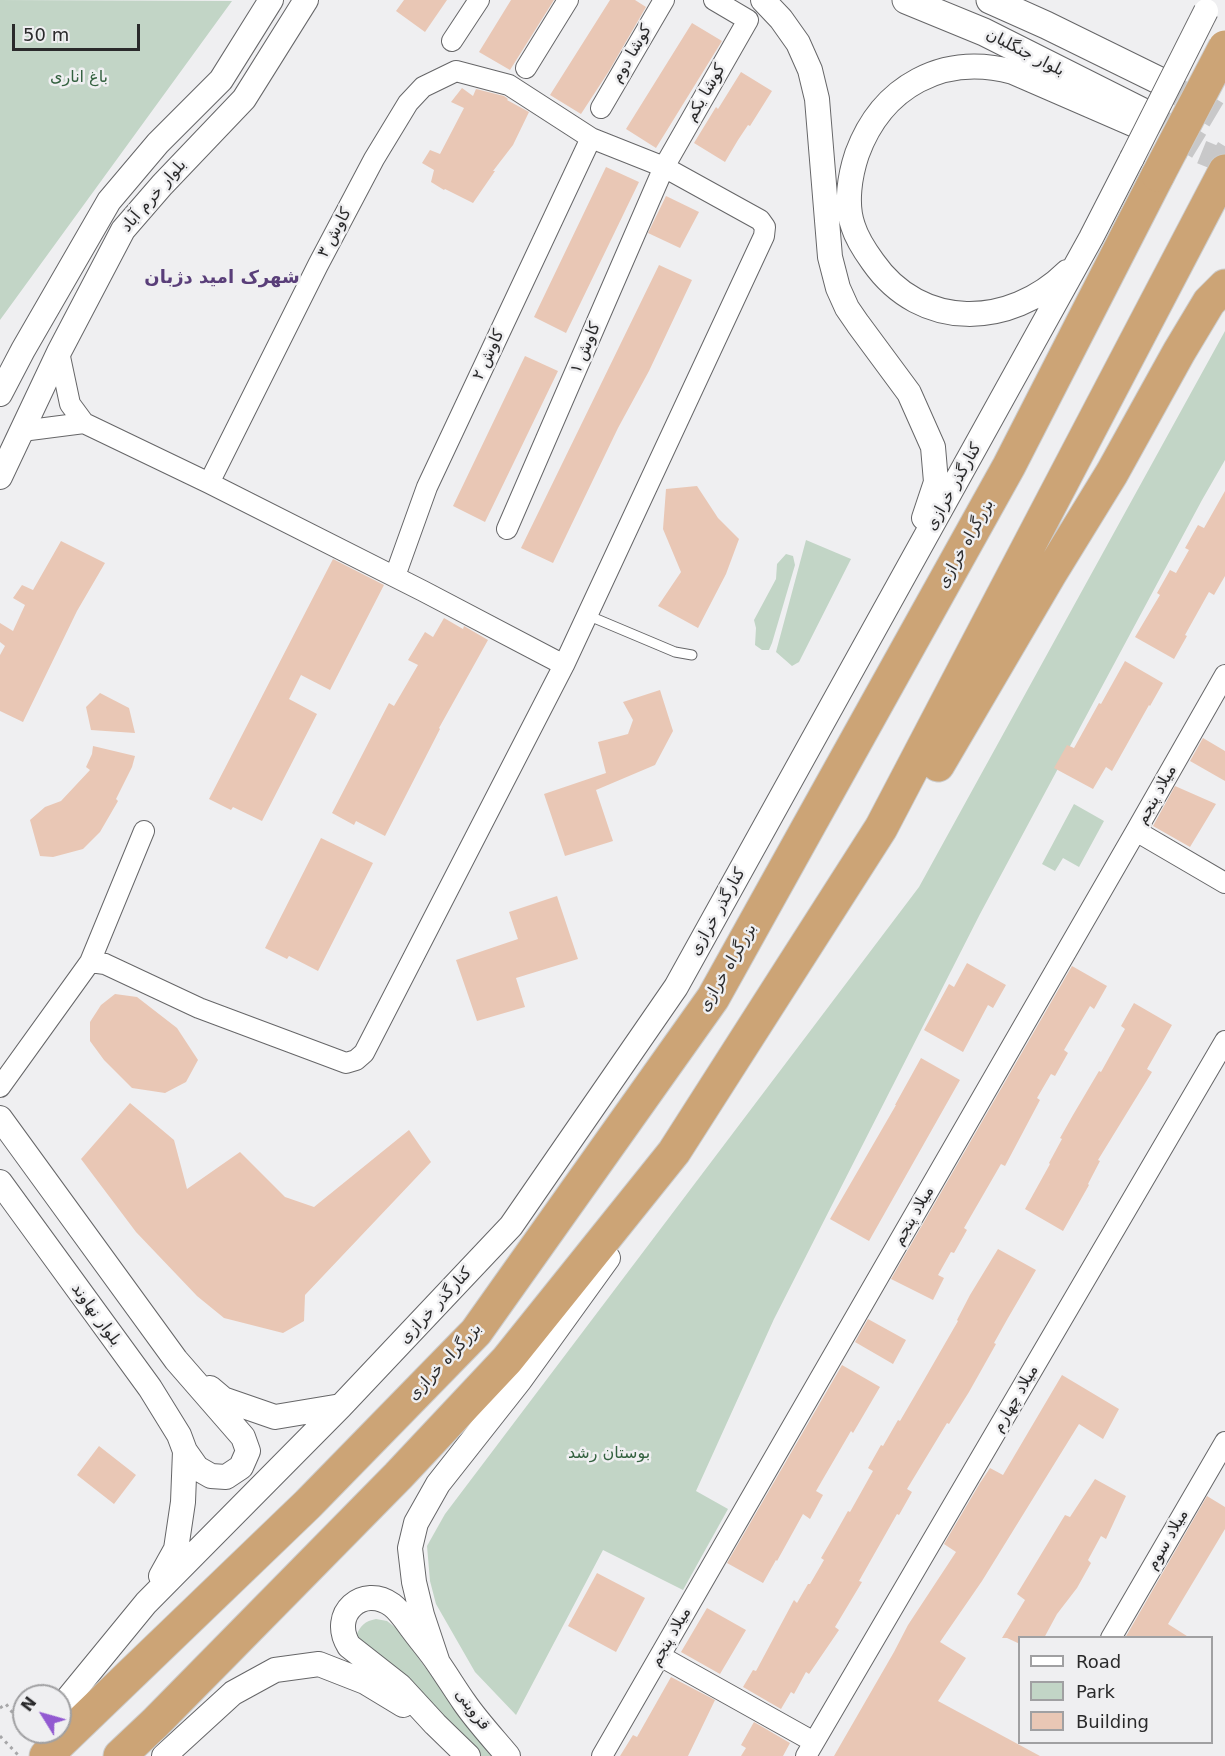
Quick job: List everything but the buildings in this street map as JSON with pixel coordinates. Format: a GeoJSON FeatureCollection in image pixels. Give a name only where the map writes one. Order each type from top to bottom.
{"type":"FeatureCollection","features":[{"type":"Feature","properties":{"kind":"highway","name":"بزرگراه خرازی"},"geometry":{"type":"LineString","coordinates":[[46,1756],[308,1504],[476,1332],[713,998],[1009,466],[1145,167],[1225,47]]}},
{"type":"Feature","properties":{"kind":"highway"},"geometry":{"type":"LineString","coordinates":[[120,1756],[398,1476],[507,1360],[674,1152],[881,828],[1225,171]]}},
{"type":"Feature","properties":{"kind":"highway"},"geometry":{"type":"LineString","coordinates":[[881,828],[919,797],[1112,473],[1197,322],[1209,302],[1225,286]]}},
{"type":"Feature","properties":{"kind":"main road","name":"بلوار جنگلبان"},"geometry":{"type":"LineString","coordinates":[[906,0],[984,32],[1138,118]]}},
{"type":"Feature","properties":{"kind":"main road","name":"بلوار جنگلبان"},"geometry":{"type":"LineString","coordinates":[[990,0],[1158,80]]}},
{"type":"Feature","properties":{"kind":"street","name":"بلوار خرم آباد"},"geometry":{"type":"LineString","coordinates":[[0,394],[109,201],[158,142],[221,80],[271,0]]}},
{"type":"Feature","properties":{"kind":"street","name":"بلوار خرم آباد"},"geometry":{"type":"LineString","coordinates":[[0,477],[59,352],[123,230],[162,185],[244,99],[306,0]]}},
{"type":"Feature","properties":{"kind":"street"},"geometry":{"type":"LineString","coordinates":[[452,41],[478,0]]}},
{"type":"Feature","properties":{"kind":"street"},"geometry":{"type":"LineString","coordinates":[[526,68],[568,0]]}},
{"type":"Feature","properties":{"kind":"street","name":"کوشا دوم"},"geometry":{"type":"LineString","coordinates":[[601,108],[664,0]]}},
{"type":"Feature","properties":{"kind":"street","name":"کوشا یکم"},"geometry":{"type":"LineString","coordinates":[[664,166],[748,20],[714,0]]}},
{"type":"Feature","properties":{"kind":"street"},"geometry":{"type":"LineString","coordinates":[[763,0],[792,35],[810,70],[817,99],[830,257],[838,288],[847,308],[909,393],[933,447],[936,482],[904,576]]}},
{"type":"Feature","properties":{"kind":"street","name":"کنارگذر خرازی"},"geometry":{"type":"LineString","coordinates":[[72,1693],[146,1603],[341,1406],[511,1226],[676,987],[1091,238],[1145,167],[1209,5]]}},
{"type":"Feature","properties":{"kind":"street"},"geometry":{"type":"LineString","coordinates":[[1091,238],[1066,273],[1044,291],[1003,311],[974,315],[947,312],[921,304],[897,289],[880,272],[863,247],[852,226],[850,211],[849,195],[853,165],[865,136],[887,103],[916,81],[948,68],[995,68],[1013,72],[1138,118]]}},
{"type":"Feature","properties":{"kind":"street","name":"کاوش ۳"},"geometry":{"type":"LineString","coordinates":[[209,483],[374,159],[408,103],[423,87],[456,71],[509,85],[591,138]]}},
{"type":"Feature","properties":{"kind":"street"},"geometry":{"type":"LineString","coordinates":[[90,962],[105,964],[200,1008],[346,1063],[356,1060],[364,1053],[564,665],[764,236],[765,227],[760,220],[664,166],[591,138]]}},
{"type":"Feature","properties":{"kind":"street","name":"کاوش ۲"},"geometry":{"type":"LineString","coordinates":[[395,576],[427,487],[591,138]]}},
{"type":"Feature","properties":{"kind":"street","name":"کاوش ۱"},"geometry":{"type":"LineString","coordinates":[[507,528],[664,166]]}},
{"type":"Feature","properties":{"kind":"street"},"geometry":{"type":"LineString","coordinates":[[59,352],[70,404],[84,423],[395,576],[564,665]]}},
{"type":"Feature","properties":{"kind":"street"},"geometry":{"type":"LineString","coordinates":[[22,431],[84,423]]}},
{"type":"Feature","properties":{"kind":"street","name":"میلاد پنجم"},"geometry":{"type":"LineString","coordinates":[[602,1756],[1225,675]]}},
{"type":"Feature","properties":{"kind":"street"},"geometry":{"type":"LineString","coordinates":[[0,1087],[90,962],[144,831]]}},
{"type":"Feature","properties":{"kind":"street"},"geometry":{"type":"LineString","coordinates":[[1136,831],[1225,883]]}},
{"type":"Feature","properties":{"kind":"street","name":"میلاد چهارم"},"geometry":{"type":"LineString","coordinates":[[810,1749],[1220,1063],[1225,1041]]}},
{"type":"Feature","properties":{"kind":"street"},"geometry":{"type":"LineString","coordinates":[[0,1118],[176,1359],[243,1437],[248,1451],[241,1467],[226,1477],[211,1476],[197,1468],[185,1451]]}},
{"type":"Feature","properties":{"kind":"street"},"geometry":{"type":"LineString","coordinates":[[438,1663],[414,1582],[410,1548],[416,1523],[438,1484],[520,1380],[630,1228],[674,1152]]}},
{"type":"Feature","properties":{"kind":"street","name":"بلوار نهاوند"},"geometry":{"type":"LineString","coordinates":[[0,1182],[10,1207],[150,1388],[179,1435],[185,1451]]}},
{"type":"Feature","properties":{"kind":"street"},"geometry":{"type":"LineString","coordinates":[[176,1359],[223,1400],[275,1417],[341,1406]]}},
{"type":"Feature","properties":{"kind":"street","name":"میلاد سوم"},"geometry":{"type":"LineString","coordinates":[[1113,1636],[1225,1442]]}},
{"type":"Feature","properties":{"kind":"street"},"geometry":{"type":"LineString","coordinates":[[146,1603],[176,1549],[183,1502],[185,1451]]}},
{"type":"Feature","properties":{"kind":"street"},"geometry":{"type":"LineString","coordinates":[[435,1724],[400,1686],[349,1646],[343,1637],[343,1617],[357,1602],[375,1598],[383,1600],[393,1605],[438,1663]]}},
{"type":"Feature","properties":{"kind":"street"},"geometry":{"type":"LineString","coordinates":[[660,1656],[810,1749]]}},
{"type":"Feature","properties":{"kind":"street","name":"قزوینی"},"geometry":{"type":"LineString","coordinates":[[438,1663],[464,1703],[508,1756]]}},
{"type":"Feature","properties":{"kind":"street"},"geometry":{"type":"LineString","coordinates":[[164,1756],[233,1693],[275,1670],[319,1664],[365,1682],[435,1724]]}},
{"type":"Feature","properties":{"kind":"street","name":"قزوینی"},"geometry":{"type":"LineString","coordinates":[[435,1724],[464,1754]]}},
{"type":"Feature","properties":{"kind":"lane"},"geometry":{"type":"LineString","coordinates":[[587,615],[675,652],[692,656]]}},
{"type":"Feature","properties":{"kind":"path"},"geometry":{"type":"LineString","coordinates":[[0,1708],[6,1704],[12,1712]]}},
{"type":"Feature","properties":{"kind":"path"},"geometry":{"type":"LineString","coordinates":[[0,1736],[19,1756]]}},
{"type":"Feature","properties":{"kind":"green space","name":"باغ اناری"},"geometry":{"type":"Polygon","coordinates":[[[0,0],[232,1],[0,320],[0,0]]]}},
{"type":"Feature","properties":{"kind":"green space","name":"بوستان رشد"},"geometry":{"type":"Polygon","coordinates":[[[1225,331],[1225,460],[980,914],[774,1319],[696,1491],[728,1509],[683,1590],[603,1550],[516,1715],[475,1672],[436,1604],[430,1581],[427,1546],[445,1514],[919,887],[1225,331]]]}},
{"type":"Feature","properties":{"kind":"green space"},"geometry":{"type":"Polygon","coordinates":[[[806,540],[851,559],[799,662],[792,666],[776,652],[806,540]]]}},
{"type":"Feature","properties":{"kind":"green space"},"geometry":{"type":"Polygon","coordinates":[[[786,554],[793,556],[795,565],[772,643],[769,650],[762,650],[755,645],[754,620],[776,579],[777,564],[786,554]]]}},
{"type":"Feature","properties":{"kind":"green space"},"geometry":{"type":"Polygon","coordinates":[[[1074,804],[1104,821],[1079,867],[1063,858],[1055,871],[1042,864],[1074,804]]]}},
{"type":"Feature","properties":{"kind":"green space"},"geometry":{"type":"Polygon","coordinates":[[[376,1619],[387,1621],[396,1628],[451,1702],[496,1756],[478,1756],[356,1636],[363,1624],[376,1619]]]}},
{"type":"Feature","properties":{"kind":"tunnel"},"geometry":{"type":"LineString","coordinates":[[1158,80],[1225,120]]}},
{"type":"Feature","properties":{"kind":"tunnel"},"geometry":{"type":"LineString","coordinates":[[1141,111],[1225,162]]}},
{"type":"Feature","properties":{"kind":"tunnel"},"geometry":{"type":"LineString","coordinates":[[1135,125],[1221,160]]}},
{"type":"Feature","properties":{"kind":"district","name":"شهرک امید دژبان"},"geometry":{"type":"Point","coordinates":[222,278]}}]}
